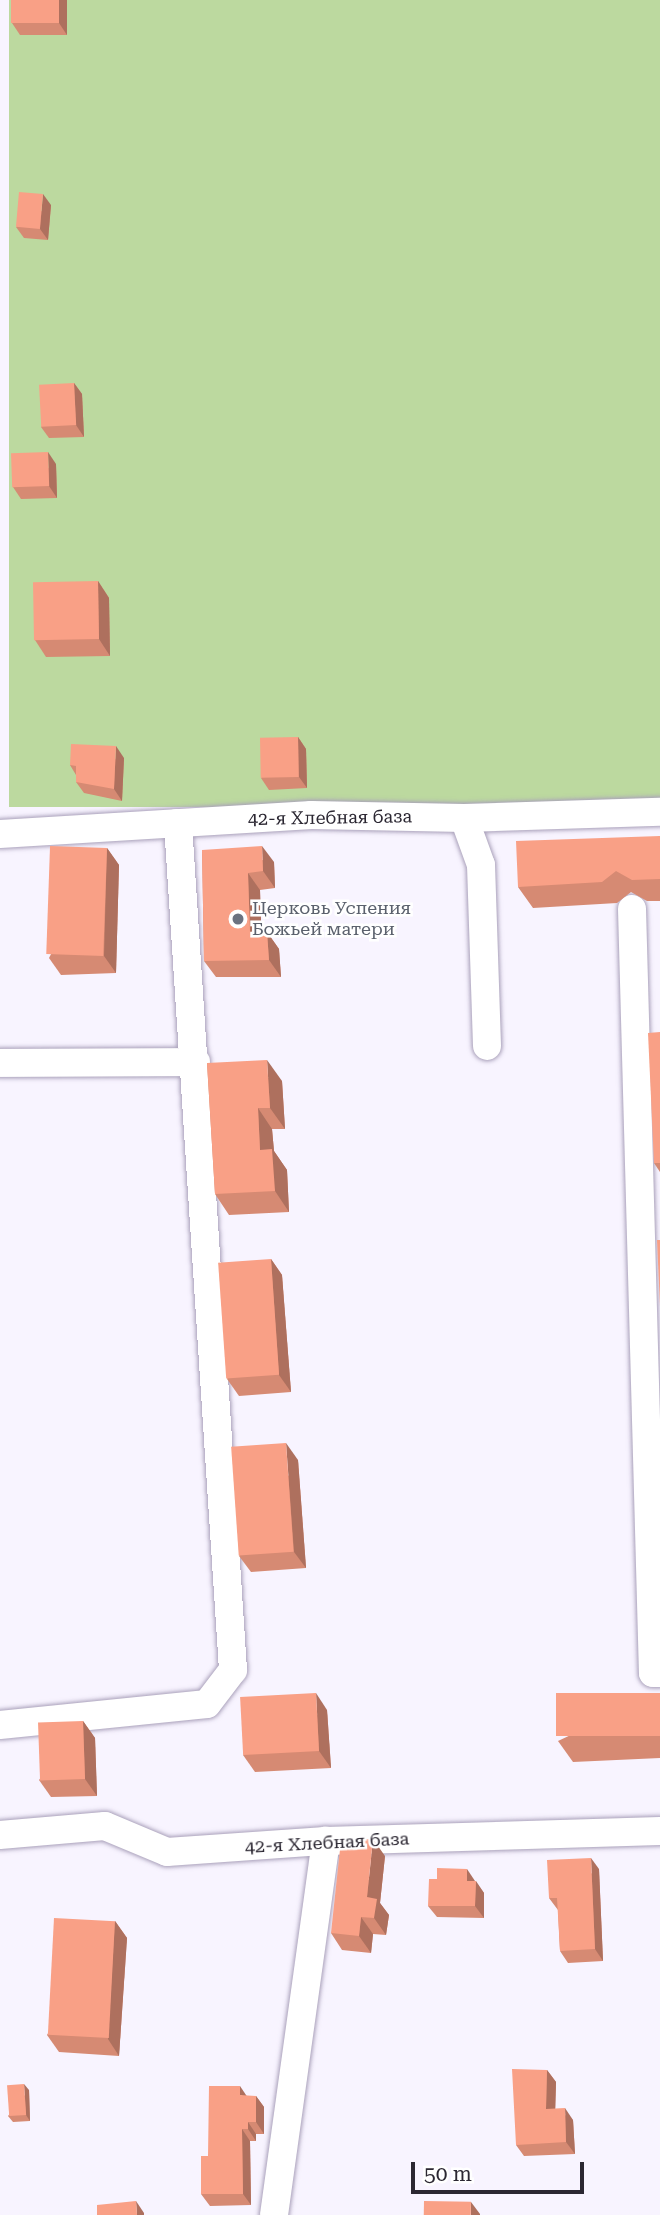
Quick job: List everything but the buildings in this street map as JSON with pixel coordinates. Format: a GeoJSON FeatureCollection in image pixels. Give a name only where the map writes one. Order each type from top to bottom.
{"type":"FeatureCollection","features":[{"type":"Feature","properties":{"kind":"street","name":"42-я Хлебная база"},"geometry":{"type":"LineString","coordinates":[[0,834],[311,815],[464,818],[660,812]]}},
{"type":"Feature","properties":{"kind":"street"},"geometry":{"type":"LineString","coordinates":[[464,818],[481,865],[487,1046]]}},
{"type":"Feature","properties":{"kind":"street"},"geometry":{"type":"LineString","coordinates":[[0,1725],[207,1704],[233,1670],[196,1062],[178,823]]}},
{"type":"Feature","properties":{"kind":"street"},"geometry":{"type":"LineString","coordinates":[[632,909],[653,1673],[660,1673]]}},
{"type":"Feature","properties":{"kind":"street"},"geometry":{"type":"LineString","coordinates":[[0,1063],[196,1062]]}},
{"type":"Feature","properties":{"kind":"street","name":"42-я Хлебная база"},"geometry":{"type":"LineString","coordinates":[[0,1835],[105,1826],[167,1852],[326,1841],[660,1831]]}},
{"type":"Feature","properties":{"kind":"street"},"geometry":{"type":"LineString","coordinates":[[274,2215],[326,1841]]}},
{"type":"Feature","properties":{"kind":"green space"},"geometry":{"type":"Polygon","coordinates":[[[9,0],[660,0],[660,807],[9,807],[9,0]]]}},
{"type":"Feature","properties":{"kind":"place","name":"Церковь Успения Божьей матери"},"geometry":{"type":"Point","coordinates":[238,919]}}]}
